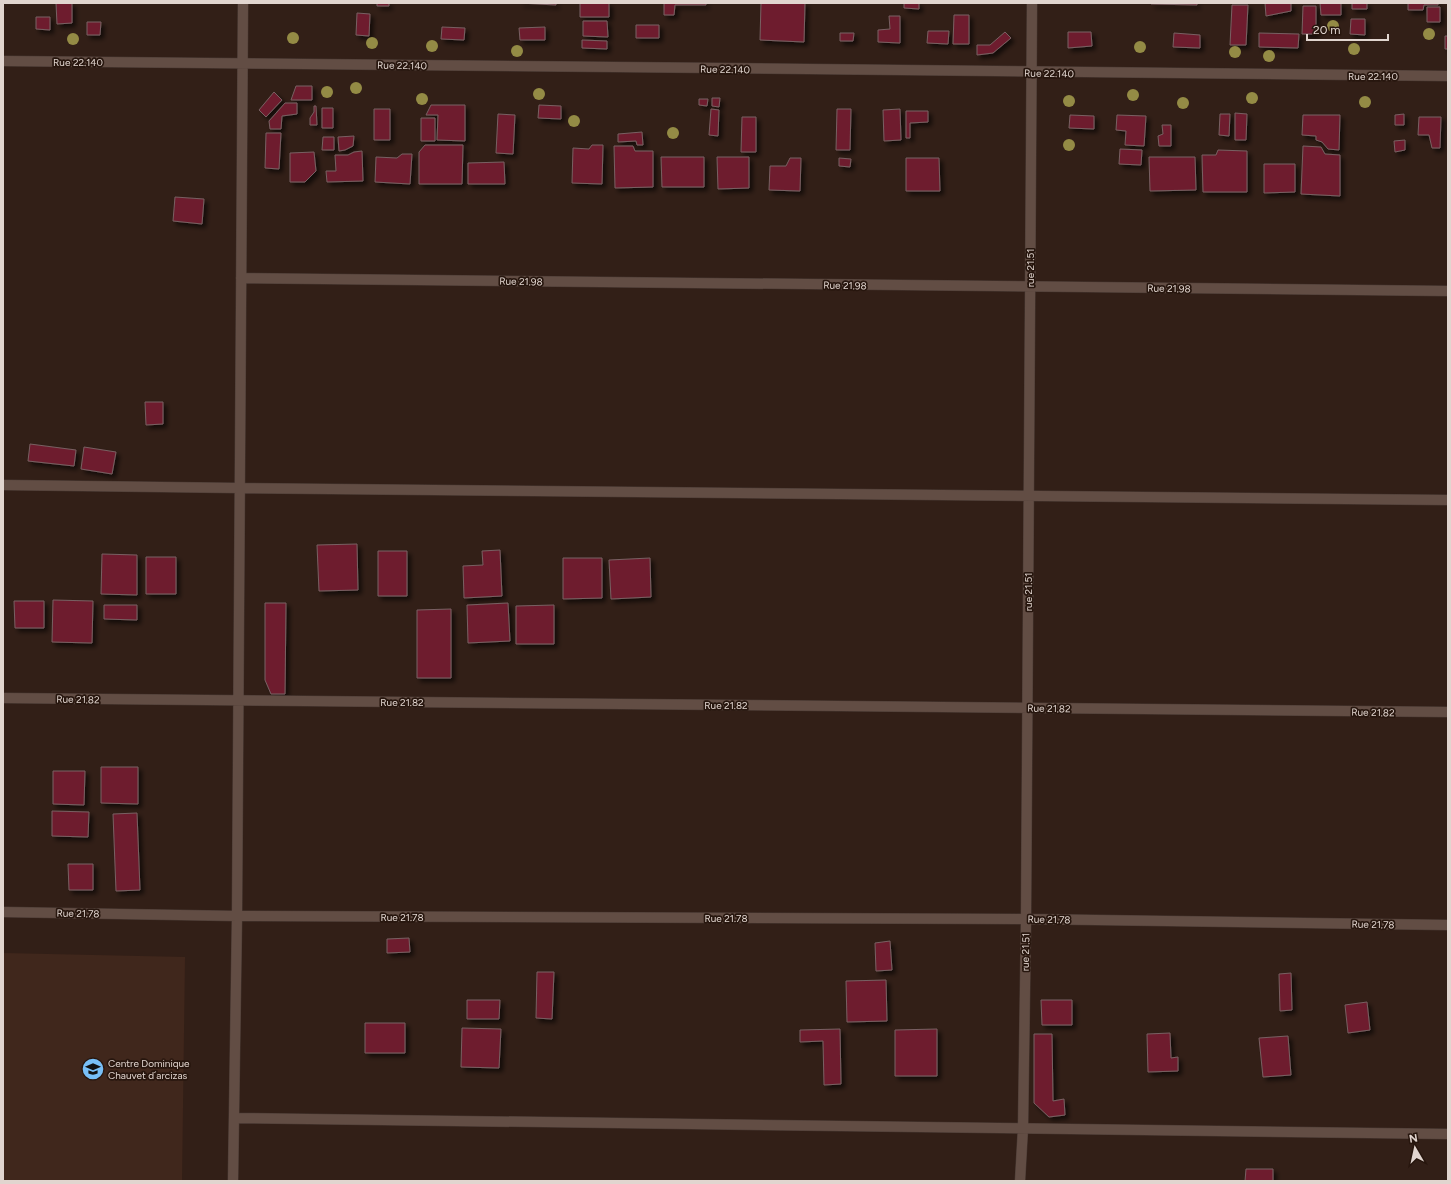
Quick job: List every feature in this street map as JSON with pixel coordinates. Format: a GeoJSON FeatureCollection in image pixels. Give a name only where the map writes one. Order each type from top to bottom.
{"type":"FeatureCollection","features":[{"type":"Feature","properties":{"kind":"street"},"geometry":{"type":"LineString","coordinates":[[233,1181],[237,916],[243,3]]}},
{"type":"Feature","properties":{"kind":"street","name":"rue 21.51"},"geometry":{"type":"LineString","coordinates":[[1020,1181],[1023,1128],[1026,919],[1032,3]]}},
{"type":"Feature","properties":{"kind":"street","name":"Rue 22.140"},"geometry":{"type":"LineString","coordinates":[[3,61],[242,62],[1032,73],[1448,76]]}},
{"type":"Feature","properties":{"kind":"street","name":"Rue 21.98"},"geometry":{"type":"LineString","coordinates":[[241,278],[1448,291]]}},
{"type":"Feature","properties":{"kind":"street"},"geometry":{"type":"LineString","coordinates":[[3,485],[1028,497],[1448,500]]}},
{"type":"Feature","properties":{"kind":"street","name":"Rue 21.82"},"geometry":{"type":"LineString","coordinates":[[3,698],[1448,712]]}},
{"type":"Feature","properties":{"kind":"street","name":"Rue 21.78"},"geometry":{"type":"LineString","coordinates":[[3,912],[237,916],[1026,919],[1448,925]]}},
{"type":"Feature","properties":{"kind":"street"},"geometry":{"type":"LineString","coordinates":[[235,1118],[1448,1134]]}},
{"type":"Feature","properties":{"kind":"shaded area","name":"Centre Dominique Chauvet d´arcizas"},"geometry":{"type":"Polygon","coordinates":[[[3,953],[185,957],[182,1181],[3,1181],[3,953]]]}},
{"type":"Feature","properties":{"kind":"building"},"geometry":{"type":"Polygon","coordinates":[[[56,3],[72,3],[72,23],[57,24],[56,3]]]}},
{"type":"Feature","properties":{"kind":"building"},"geometry":{"type":"Polygon","coordinates":[[[377,3],[389,3],[389,6],[377,6],[377,3]]]}},
{"type":"Feature","properties":{"kind":"building"},"geometry":{"type":"Polygon","coordinates":[[[520,3],[556,3],[556,5],[520,3]]]}},
{"type":"Feature","properties":{"kind":"building"},"geometry":{"type":"Polygon","coordinates":[[[580,3],[609,3],[609,17],[580,17],[580,3]]]}},
{"type":"Feature","properties":{"kind":"building"},"geometry":{"type":"Polygon","coordinates":[[[664,3],[706,3],[706,5],[675,5],[674,15],[664,15],[664,3]]]}},
{"type":"Feature","properties":{"kind":"building"},"geometry":{"type":"Polygon","coordinates":[[[761,3],[805,3],[804,42],[760,40],[761,3]]]}},
{"type":"Feature","properties":{"kind":"building"},"geometry":{"type":"Polygon","coordinates":[[[904,3],[919,3],[919,9],[904,8],[904,3]]]}},
{"type":"Feature","properties":{"kind":"building"},"geometry":{"type":"Polygon","coordinates":[[[1197,3],[1197,5],[1151,4],[1197,3]]]}},
{"type":"Feature","properties":{"kind":"building"},"geometry":{"type":"Polygon","coordinates":[[[1265,3],[1291,3],[1291,11],[1266,16],[1265,3]]]}},
{"type":"Feature","properties":{"kind":"building"},"geometry":{"type":"Polygon","coordinates":[[[1320,3],[1341,3],[1341,15],[1321,15],[1320,3]]]}},
{"type":"Feature","properties":{"kind":"building"},"geometry":{"type":"Polygon","coordinates":[[[1352,3],[1367,3],[1367,9],[1352,9],[1352,3]]]}},
{"type":"Feature","properties":{"kind":"building"},"geometry":{"type":"Polygon","coordinates":[[[1408,3],[1438,3],[1438,5],[1424,5],[1423,10],[1408,10],[1408,3]]]}},
{"type":"Feature","properties":{"kind":"building"},"geometry":{"type":"Polygon","coordinates":[[[1232,5],[1248,5],[1246,45],[1230,45],[1232,5]]]}},
{"type":"Feature","properties":{"kind":"building"},"geometry":{"type":"Polygon","coordinates":[[[1303,6],[1316,6],[1316,34],[1302,34],[1303,6]]]}},
{"type":"Feature","properties":{"kind":"building"},"geometry":{"type":"Polygon","coordinates":[[[1427,7],[1440,7],[1440,22],[1427,22],[1427,7]]]}},
{"type":"Feature","properties":{"kind":"building"},"geometry":{"type":"Polygon","coordinates":[[[357,13],[370,14],[369,36],[356,35],[357,13]]]}},
{"type":"Feature","properties":{"kind":"building"},"geometry":{"type":"Polygon","coordinates":[[[954,15],[969,15],[969,44],[953,44],[954,15]]]}},
{"type":"Feature","properties":{"kind":"building"},"geometry":{"type":"Polygon","coordinates":[[[889,16],[900,16],[900,43],[878,42],[878,30],[890,29],[889,16]]]}},
{"type":"Feature","properties":{"kind":"building"},"geometry":{"type":"Polygon","coordinates":[[[36,17],[50,17],[50,30],[36,29],[36,17]]]}},
{"type":"Feature","properties":{"kind":"building"},"geometry":{"type":"Polygon","coordinates":[[[1351,19],[1365,19],[1365,35],[1350,34],[1351,19]]]}},
{"type":"Feature","properties":{"kind":"building"},"geometry":{"type":"Polygon","coordinates":[[[583,21],[607,21],[608,37],[583,36],[583,21]]]}},
{"type":"Feature","properties":{"kind":"building"},"geometry":{"type":"Polygon","coordinates":[[[87,22],[101,22],[100,35],[87,35],[87,22]]]}},
{"type":"Feature","properties":{"kind":"building"},"geometry":{"type":"Polygon","coordinates":[[[636,25],[659,25],[659,38],[636,38],[636,25]]]}},
{"type":"Feature","properties":{"kind":"building"},"geometry":{"type":"Polygon","coordinates":[[[442,27],[465,28],[464,40],[441,39],[442,27]]]}},
{"type":"Feature","properties":{"kind":"building"},"geometry":{"type":"Polygon","coordinates":[[[545,27],[545,40],[520,40],[519,28],[545,27]]]}},
{"type":"Feature","properties":{"kind":"building"},"geometry":{"type":"Polygon","coordinates":[[[928,31],[949,31],[948,44],[927,43],[928,31]]]}},
{"type":"Feature","properties":{"kind":"building"},"geometry":{"type":"Polygon","coordinates":[[[1005,32],[1011,38],[993,53],[977,55],[977,45],[990,45],[1005,32]]]}},
{"type":"Feature","properties":{"kind":"building"},"geometry":{"type":"Polygon","coordinates":[[[1068,32],[1091,32],[1092,46],[1068,48],[1068,32]]]}},
{"type":"Feature","properties":{"kind":"building"},"geometry":{"type":"Polygon","coordinates":[[[840,33],[854,33],[853,41],[840,41],[840,33]]]}},
{"type":"Feature","properties":{"kind":"building"},"geometry":{"type":"Polygon","coordinates":[[[1174,33],[1200,35],[1200,48],[1173,47],[1174,33]]]}},
{"type":"Feature","properties":{"kind":"building"},"geometry":{"type":"Polygon","coordinates":[[[1259,33],[1299,34],[1298,48],[1259,47],[1259,33]]]}},
{"type":"Feature","properties":{"kind":"building"},"geometry":{"type":"Polygon","coordinates":[[[1445,36],[1448,36],[1448,49],[1445,49],[1445,36]]]}},
{"type":"Feature","properties":{"kind":"building"},"geometry":{"type":"Polygon","coordinates":[[[582,40],[607,41],[607,49],[582,48],[582,40]]]}},
{"type":"Feature","properties":{"kind":"building"},"geometry":{"type":"Polygon","coordinates":[[[296,86],[312,86],[312,100],[291,100],[296,86]]]}},
{"type":"Feature","properties":{"kind":"building"},"geometry":{"type":"Polygon","coordinates":[[[274,92],[282,100],[266,117],[259,110],[274,92]]]}},
{"type":"Feature","properties":{"kind":"building"},"geometry":{"type":"Polygon","coordinates":[[[712,98],[720,98],[719,107],[712,106],[712,98]]]}},
{"type":"Feature","properties":{"kind":"building"},"geometry":{"type":"Polygon","coordinates":[[[699,99],[708,99],[707,106],[699,105],[699,99]]]}},
{"type":"Feature","properties":{"kind":"building"},"geometry":{"type":"Polygon","coordinates":[[[285,103],[297,103],[297,114],[282,116],[281,129],[270,129],[269,121],[285,103]]]}},
{"type":"Feature","properties":{"kind":"building"},"geometry":{"type":"Polygon","coordinates":[[[431,105],[465,105],[465,141],[437,140],[438,115],[426,115],[431,105]]]}},
{"type":"Feature","properties":{"kind":"building"},"geometry":{"type":"Polygon","coordinates":[[[539,105],[561,106],[561,119],[538,118],[539,105]]]}},
{"type":"Feature","properties":{"kind":"building"},"geometry":{"type":"Polygon","coordinates":[[[314,106],[316,106],[317,125],[310,125],[310,118],[314,112],[314,106]]]}},
{"type":"Feature","properties":{"kind":"building"},"geometry":{"type":"Polygon","coordinates":[[[322,108],[333,108],[333,128],[322,128],[322,108]]]}},
{"type":"Feature","properties":{"kind":"building"},"geometry":{"type":"Polygon","coordinates":[[[374,109],[390,109],[390,140],[374,140],[374,109]]]}},
{"type":"Feature","properties":{"kind":"building"},"geometry":{"type":"Polygon","coordinates":[[[711,109],[719,110],[718,136],[709,135],[711,109]]]}},
{"type":"Feature","properties":{"kind":"building"},"geometry":{"type":"Polygon","coordinates":[[[837,109],[851,109],[850,150],[836,150],[837,109]]]}},
{"type":"Feature","properties":{"kind":"building"},"geometry":{"type":"Polygon","coordinates":[[[900,109],[901,140],[884,141],[883,110],[900,109]]]}},
{"type":"Feature","properties":{"kind":"building"},"geometry":{"type":"Polygon","coordinates":[[[906,111],[928,111],[928,122],[910,123],[910,138],[906,138],[906,111]]]}},
{"type":"Feature","properties":{"kind":"building"},"geometry":{"type":"Polygon","coordinates":[[[1235,113],[1247,114],[1246,140],[1235,140],[1235,113]]]}},
{"type":"Feature","properties":{"kind":"building"},"geometry":{"type":"Polygon","coordinates":[[[498,114],[515,115],[513,154],[496,153],[498,114]]]}},
{"type":"Feature","properties":{"kind":"building"},"geometry":{"type":"Polygon","coordinates":[[[1220,114],[1230,114],[1229,136],[1219,135],[1220,114]]]}},
{"type":"Feature","properties":{"kind":"building"},"geometry":{"type":"Polygon","coordinates":[[[1404,114],[1404,125],[1395,125],[1395,115],[1404,114]]]}},
{"type":"Feature","properties":{"kind":"building"},"geometry":{"type":"Polygon","coordinates":[[[1070,115],[1094,116],[1094,129],[1069,128],[1070,115]]]}},
{"type":"Feature","properties":{"kind":"building"},"geometry":{"type":"Polygon","coordinates":[[[1117,115],[1146,116],[1144,146],[1125,145],[1126,131],[1116,130],[1117,115]]]}},
{"type":"Feature","properties":{"kind":"building"},"geometry":{"type":"Polygon","coordinates":[[[1303,115],[1340,115],[1339,150],[1328,149],[1322,142],[1316,140],[1316,136],[1302,135],[1303,115]]]}},
{"type":"Feature","properties":{"kind":"building"},"geometry":{"type":"Polygon","coordinates":[[[742,117],[756,117],[756,152],[741,152],[742,117]]]}},
{"type":"Feature","properties":{"kind":"building"},"geometry":{"type":"Polygon","coordinates":[[[1419,117],[1441,117],[1440,148],[1432,148],[1429,135],[1418,135],[1419,117]]]}},
{"type":"Feature","properties":{"kind":"building"},"geometry":{"type":"Polygon","coordinates":[[[421,118],[435,118],[435,141],[421,141],[421,118]]]}},
{"type":"Feature","properties":{"kind":"building"},"geometry":{"type":"Polygon","coordinates":[[[1162,125],[1171,125],[1171,146],[1159,146],[1158,136],[1163,134],[1162,125]]]}},
{"type":"Feature","properties":{"kind":"building"},"geometry":{"type":"Polygon","coordinates":[[[642,132],[643,145],[637,145],[636,141],[618,142],[618,134],[642,132]]]}},
{"type":"Feature","properties":{"kind":"building"},"geometry":{"type":"Polygon","coordinates":[[[266,133],[281,133],[279,169],[265,168],[266,133]]]}},
{"type":"Feature","properties":{"kind":"building"},"geometry":{"type":"Polygon","coordinates":[[[354,136],[353,146],[339,151],[338,137],[354,136]]]}},
{"type":"Feature","properties":{"kind":"building"},"geometry":{"type":"Polygon","coordinates":[[[323,137],[334,137],[334,150],[322,150],[323,137]]]}},
{"type":"Feature","properties":{"kind":"building"},"geometry":{"type":"Polygon","coordinates":[[[1405,140],[1405,150],[1395,152],[1394,141],[1405,140]]]}},
{"type":"Feature","properties":{"kind":"building"},"geometry":{"type":"Polygon","coordinates":[[[425,145],[463,145],[462,184],[419,184],[419,152],[425,145]]]}},
{"type":"Feature","properties":{"kind":"building"},"geometry":{"type":"Polygon","coordinates":[[[592,145],[603,145],[602,184],[572,183],[573,148],[589,149],[592,145]]]}},
{"type":"Feature","properties":{"kind":"building"},"geometry":{"type":"Polygon","coordinates":[[[614,146],[633,146],[635,151],[653,151],[653,187],[615,188],[614,146]]]}},
{"type":"Feature","properties":{"kind":"building"},"geometry":{"type":"Polygon","coordinates":[[[1303,146],[1321,147],[1325,154],[1340,155],[1340,196],[1301,194],[1303,146]]]}},
{"type":"Feature","properties":{"kind":"building"},"geometry":{"type":"Polygon","coordinates":[[[1120,149],[1142,150],[1141,165],[1119,164],[1120,149]]]}},
{"type":"Feature","properties":{"kind":"building"},"geometry":{"type":"Polygon","coordinates":[[[1218,150],[1247,151],[1247,192],[1203,192],[1202,155],[1216,155],[1218,150]]]}},
{"type":"Feature","properties":{"kind":"building"},"geometry":{"type":"Polygon","coordinates":[[[362,151],[363,181],[327,182],[326,171],[336,171],[335,155],[348,155],[354,152],[362,151]]]}},
{"type":"Feature","properties":{"kind":"building"},"geometry":{"type":"Polygon","coordinates":[[[314,152],[316,171],[305,182],[290,182],[290,153],[314,152]]]}},
{"type":"Feature","properties":{"kind":"building"},"geometry":{"type":"Polygon","coordinates":[[[402,154],[412,154],[410,184],[375,182],[376,157],[397,158],[402,154]]]}},
{"type":"Feature","properties":{"kind":"building"},"geometry":{"type":"Polygon","coordinates":[[[661,157],[704,157],[704,187],[662,187],[661,157]]]}},
{"type":"Feature","properties":{"kind":"building"},"geometry":{"type":"Polygon","coordinates":[[[717,157],[749,157],[749,188],[718,189],[717,157]]]}},
{"type":"Feature","properties":{"kind":"building"},"geometry":{"type":"Polygon","coordinates":[[[1149,157],[1195,157],[1196,190],[1150,191],[1149,157]]]}},
{"type":"Feature","properties":{"kind":"building"},"geometry":{"type":"Polygon","coordinates":[[[790,158],[801,158],[800,191],[769,190],[770,166],[786,166],[790,158]]]}},
{"type":"Feature","properties":{"kind":"building"},"geometry":{"type":"Polygon","coordinates":[[[839,158],[851,159],[850,167],[839,166],[839,158]]]}},
{"type":"Feature","properties":{"kind":"building"},"geometry":{"type":"Polygon","coordinates":[[[906,158],[939,158],[940,191],[906,191],[906,158]]]}},
{"type":"Feature","properties":{"kind":"building"},"geometry":{"type":"Polygon","coordinates":[[[504,162],[505,184],[468,184],[468,163],[504,162]]]}},
{"type":"Feature","properties":{"kind":"building"},"geometry":{"type":"Polygon","coordinates":[[[1264,164],[1295,164],[1295,192],[1264,193],[1264,164]]]}},
{"type":"Feature","properties":{"kind":"building"},"geometry":{"type":"Polygon","coordinates":[[[175,197],[204,199],[202,224],[173,221],[175,197]]]}},
{"type":"Feature","properties":{"kind":"building"},"geometry":{"type":"Polygon","coordinates":[[[145,402],[163,402],[163,424],[146,425],[145,402]]]}},
{"type":"Feature","properties":{"kind":"building"},"geometry":{"type":"Polygon","coordinates":[[[30,444],[76,450],[74,466],[28,461],[30,444]]]}},
{"type":"Feature","properties":{"kind":"building"},"geometry":{"type":"Polygon","coordinates":[[[84,447],[116,452],[112,474],[81,469],[84,447]]]}},
{"type":"Feature","properties":{"kind":"building"},"geometry":{"type":"Polygon","coordinates":[[[357,544],[358,590],[319,591],[317,545],[357,544]]]}},
{"type":"Feature","properties":{"kind":"building"},"geometry":{"type":"Polygon","coordinates":[[[500,550],[502,596],[464,598],[463,566],[483,565],[482,551],[500,550]]]}},
{"type":"Feature","properties":{"kind":"building"},"geometry":{"type":"Polygon","coordinates":[[[378,551],[407,551],[407,596],[378,596],[378,551]]]}},
{"type":"Feature","properties":{"kind":"building"},"geometry":{"type":"Polygon","coordinates":[[[102,554],[137,555],[137,595],[101,594],[102,554]]]}},
{"type":"Feature","properties":{"kind":"building"},"geometry":{"type":"Polygon","coordinates":[[[146,557],[176,557],[176,594],[146,594],[146,557]]]}},
{"type":"Feature","properties":{"kind":"building"},"geometry":{"type":"Polygon","coordinates":[[[563,558],[602,558],[602,598],[563,599],[563,558]]]}},
{"type":"Feature","properties":{"kind":"building"},"geometry":{"type":"Polygon","coordinates":[[[650,558],[651,597],[611,599],[609,560],[650,558]]]}},
{"type":"Feature","properties":{"kind":"building"},"geometry":{"type":"Polygon","coordinates":[[[53,600],[93,601],[92,643],[52,642],[53,600]]]}},
{"type":"Feature","properties":{"kind":"building"},"geometry":{"type":"Polygon","coordinates":[[[14,601],[44,601],[44,628],[15,628],[14,601]]]}},
{"type":"Feature","properties":{"kind":"building"},"geometry":{"type":"Polygon","coordinates":[[[265,603],[286,603],[285,694],[271,694],[265,680],[265,603]]]}},
{"type":"Feature","properties":{"kind":"building"},"geometry":{"type":"Polygon","coordinates":[[[508,603],[510,641],[468,643],[467,605],[508,603]]]}},
{"type":"Feature","properties":{"kind":"building"},"geometry":{"type":"Polygon","coordinates":[[[104,605],[137,605],[137,620],[104,619],[104,605]]]}},
{"type":"Feature","properties":{"kind":"building"},"geometry":{"type":"Polygon","coordinates":[[[554,605],[554,644],[516,644],[516,606],[554,605]]]}},
{"type":"Feature","properties":{"kind":"building"},"geometry":{"type":"Polygon","coordinates":[[[451,609],[451,678],[417,678],[417,610],[451,609]]]}},
{"type":"Feature","properties":{"kind":"building"},"geometry":{"type":"Polygon","coordinates":[[[101,767],[138,767],[138,804],[101,803],[101,767]]]}},
{"type":"Feature","properties":{"kind":"building"},"geometry":{"type":"Polygon","coordinates":[[[53,771],[85,771],[84,805],[53,804],[53,771]]]}},
{"type":"Feature","properties":{"kind":"building"},"geometry":{"type":"Polygon","coordinates":[[[52,811],[89,812],[88,837],[52,836],[52,811]]]}},
{"type":"Feature","properties":{"kind":"building"},"geometry":{"type":"Polygon","coordinates":[[[137,813],[140,890],[116,891],[113,814],[137,813]]]}},
{"type":"Feature","properties":{"kind":"building"},"geometry":{"type":"Polygon","coordinates":[[[68,864],[93,864],[93,890],[69,890],[68,864]]]}},
{"type":"Feature","properties":{"kind":"building"},"geometry":{"type":"Polygon","coordinates":[[[409,938],[410,952],[387,953],[387,939],[409,938]]]}},
{"type":"Feature","properties":{"kind":"building"},"geometry":{"type":"Polygon","coordinates":[[[890,941],[892,970],[876,971],[875,943],[890,941]]]}},
{"type":"Feature","properties":{"kind":"building"},"geometry":{"type":"Polygon","coordinates":[[[537,972],[554,972],[552,1019],[536,1018],[537,972]]]}},
{"type":"Feature","properties":{"kind":"building"},"geometry":{"type":"Polygon","coordinates":[[[1291,973],[1292,1010],[1280,1011],[1279,974],[1291,973]]]}},
{"type":"Feature","properties":{"kind":"building"},"geometry":{"type":"Polygon","coordinates":[[[886,980],[887,1021],[847,1022],[846,981],[886,980]]]}},
{"type":"Feature","properties":{"kind":"building"},"geometry":{"type":"Polygon","coordinates":[[[467,1000],[500,1000],[499,1019],[467,1019],[467,1000]]]}},
{"type":"Feature","properties":{"kind":"building"},"geometry":{"type":"Polygon","coordinates":[[[1041,1000],[1072,1000],[1072,1025],[1042,1025],[1041,1000]]]}},
{"type":"Feature","properties":{"kind":"building"},"geometry":{"type":"Polygon","coordinates":[[[1367,1002],[1370,1030],[1348,1033],[1345,1005],[1367,1002]]]}},
{"type":"Feature","properties":{"kind":"building"},"geometry":{"type":"Polygon","coordinates":[[[365,1023],[405,1023],[405,1053],[365,1053],[365,1023]]]}},
{"type":"Feature","properties":{"kind":"building"},"geometry":{"type":"Polygon","coordinates":[[[462,1028],[501,1029],[499,1068],[461,1067],[462,1028]]]}},
{"type":"Feature","properties":{"kind":"building"},"geometry":{"type":"Polygon","coordinates":[[[840,1029],[841,1084],[824,1085],[823,1041],[800,1042],[800,1030],[840,1029]]]}},
{"type":"Feature","properties":{"kind":"building"},"geometry":{"type":"Polygon","coordinates":[[[937,1029],[937,1076],[895,1076],[895,1030],[937,1029]]]}},
{"type":"Feature","properties":{"kind":"building"},"geometry":{"type":"Polygon","coordinates":[[[1170,1033],[1171,1058],[1178,1057],[1178,1071],[1148,1072],[1147,1034],[1170,1033]]]}},
{"type":"Feature","properties":{"kind":"building"},"geometry":{"type":"Polygon","coordinates":[[[1034,1034],[1052,1034],[1053,1101],[1064,1099],[1065,1115],[1049,1117],[1034,1103],[1034,1034]]]}},
{"type":"Feature","properties":{"kind":"building"},"geometry":{"type":"Polygon","coordinates":[[[1288,1036],[1291,1075],[1263,1077],[1259,1038],[1288,1036]]]}},
{"type":"Feature","properties":{"kind":"building"},"geometry":{"type":"Polygon","coordinates":[[[1246,1169],[1273,1169],[1273,1181],[1245,1181],[1246,1169]]]}},
{"type":"Feature","properties":{"kind":"place","name":"Centre Dominique Chauvet d´arcizas"},"geometry":{"type":"Point","coordinates":[93,1069]}}]}
